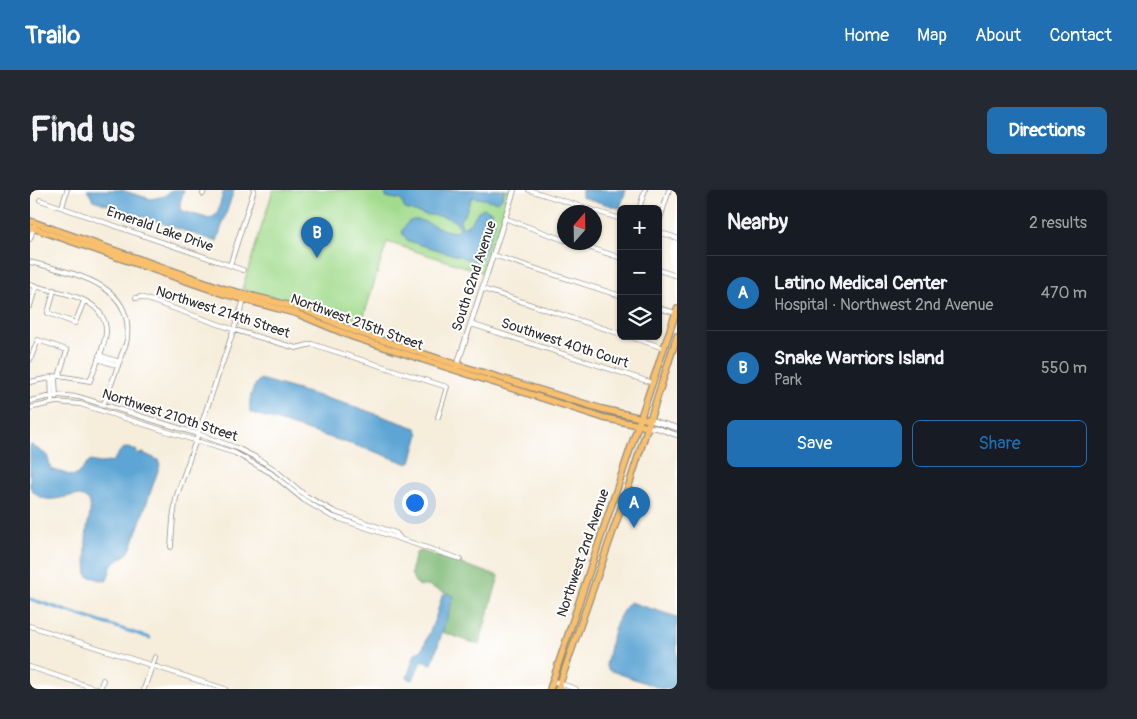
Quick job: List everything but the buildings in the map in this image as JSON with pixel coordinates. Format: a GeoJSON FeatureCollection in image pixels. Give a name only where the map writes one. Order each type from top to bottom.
{"type":"FeatureCollection","features":[{"type":"Feature","properties":{"kind":"main road","name":"Northwest 215th Street"},"geometry":{"type":"LineString","coordinates":[[32,224],[245,298],[303,309],[354,331],[562,404],[610,419],[648,427]]}},
{"type":"Feature","properties":{"kind":"main road","name":"Northwest 2nd Avenue"},"geometry":{"type":"LineString","coordinates":[[550,689],[676,311]]}},
{"type":"Feature","properties":{"kind":"main road","name":"Northwest 2nd Avenue"},"geometry":{"type":"LineString","coordinates":[[559,686],[648,427],[677,336]]}},
{"type":"Feature","properties":{"kind":"main road","name":"Northwest 215th Street"},"geometry":{"type":"LineString","coordinates":[[457,367],[602,409],[650,420]]}},
{"type":"Feature","properties":{"kind":"main road"},"geometry":{"type":"LineString","coordinates":[[562,404],[564,397]]}},
{"type":"Feature","properties":{"kind":"street"},"geometry":{"type":"LineString","coordinates":[[62,207],[67,190]]}},
{"type":"Feature","properties":{"kind":"street"},"geometry":{"type":"LineString","coordinates":[[230,266],[254,190]]}},
{"type":"Feature","properties":{"kind":"street","name":"South 62nd Avenue"},"geometry":{"type":"LineString","coordinates":[[457,367],[514,190]]}},
{"type":"Feature","properties":{"kind":"street"},"geometry":{"type":"LineString","coordinates":[[529,190],[617,218]]}},
{"type":"Feature","properties":{"kind":"street"},"geometry":{"type":"LineString","coordinates":[[640,205],[645,190]]}},
{"type":"Feature","properties":{"kind":"street"},"geometry":{"type":"LineString","coordinates":[[662,213],[669,190]]}},
{"type":"Feature","properties":{"kind":"street","name":"Emerald Lake Drive"},"geometry":{"type":"LineString","coordinates":[[40,200],[243,270]]}},
{"type":"Feature","properties":{"kind":"street"},"geometry":{"type":"LineString","coordinates":[[504,218],[557,237]]}},
{"type":"Feature","properties":{"kind":"street"},"geometry":{"type":"LineString","coordinates":[[30,239],[32,224]]}},
{"type":"Feature","properties":{"kind":"street"},"geometry":{"type":"LineString","coordinates":[[662,233],[677,238]]}},
{"type":"Feature","properties":{"kind":"street"},"geometry":{"type":"LineString","coordinates":[[597,250],[617,257]]}},
{"type":"Feature","properties":{"kind":"street"},"geometry":{"type":"LineString","coordinates":[[493,255],[618,295]]}},
{"type":"Feature","properties":{"kind":"street"},"geometry":{"type":"LineString","coordinates":[[30,262],[94,282],[106,288],[122,306],[127,319],[127,340],[102,411]]}},
{"type":"Feature","properties":{"kind":"street"},"geometry":{"type":"LineString","coordinates":[[662,271],[677,276]]}},
{"type":"Feature","properties":{"kind":"street"},"geometry":{"type":"LineString","coordinates":[[30,284],[84,300],[102,314],[106,329],[90,381],[55,377],[30,382]]}},
{"type":"Feature","properties":{"kind":"street"},"geometry":{"type":"LineString","coordinates":[[30,306],[36,286]]}},
{"type":"Feature","properties":{"kind":"street"},"geometry":{"type":"LineString","coordinates":[[483,289],[617,333]]}},
{"type":"Feature","properties":{"kind":"street"},"geometry":{"type":"LineString","coordinates":[[54,290],[48,313],[75,323],[84,300]]}},
{"type":"Feature","properties":{"kind":"street","name":"Northwest 214th Street"},"geometry":{"type":"LineString","coordinates":[[136,298],[141,296],[235,330],[296,348],[312,344],[447,387],[438,417]]}},
{"type":"Feature","properties":{"kind":"street"},"geometry":{"type":"LineString","coordinates":[[171,547],[176,498],[245,298]]}},
{"type":"Feature","properties":{"kind":"street"},"geometry":{"type":"LineString","coordinates":[[662,309],[676,311]]}},
{"type":"Feature","properties":{"kind":"street","name":"Southwest 40th Court"},"geometry":{"type":"LineString","coordinates":[[471,324],[653,383]]}},
{"type":"Feature","properties":{"kind":"street"},"geometry":{"type":"LineString","coordinates":[[30,359],[38,340],[67,350],[55,377],[54,402]]}},
{"type":"Feature","properties":{"kind":"street"},"geometry":{"type":"LineString","coordinates":[[640,340],[664,348]]}},
{"type":"Feature","properties":{"kind":"street"},"geometry":{"type":"LineString","coordinates":[[98,357],[119,364]]}},
{"type":"Feature","properties":{"kind":"street","name":"Northwest 210th Street"},"geometry":{"type":"LineString","coordinates":[[30,401],[54,396],[79,397],[238,448],[274,469],[306,496],[320,505],[340,514],[396,533],[400,538]]}},
{"type":"Feature","properties":{"kind":"street","name":"Northwest 210th Street"},"geometry":{"type":"LineString","coordinates":[[30,408],[54,402],[80,404],[235,453],[271,473],[304,500],[331,516],[460,559]]}},
{"type":"Feature","properties":{"kind":"street","name":"Northwest 215th Street"},"geometry":{"type":"LineString","coordinates":[[650,420],[677,428]]}},
{"type":"Feature","properties":{"kind":"street","name":"Northwest 215th Street"},"geometry":{"type":"LineString","coordinates":[[648,427],[677,435]]}},
{"type":"Feature","properties":{"kind":"street"},"geometry":{"type":"LineString","coordinates":[[604,528],[612,531]]}},
{"type":"Feature","properties":{"kind":"street"},"geometry":{"type":"LineString","coordinates":[[30,626],[225,689]]}},
{"type":"Feature","properties":{"kind":"street"},"geometry":{"type":"LineString","coordinates":[[144,689],[155,658]]}},
{"type":"Feature","properties":{"kind":"street"},"geometry":{"type":"LineString","coordinates":[[30,667],[99,689],[103,680]]}},
{"type":"Feature","properties":{"kind":"street"},"geometry":{"type":"LineString","coordinates":[[553,681],[559,686],[576,689]]}},
{"type":"Feature","properties":{"kind":"green space"},"geometry":{"type":"Polygon","coordinates":[[[273,190],[511,190],[484,273],[387,242],[360,328],[299,303],[242,289],[273,190]]]}},
{"type":"Feature","properties":{"kind":"green space"},"geometry":{"type":"Polygon","coordinates":[[[421,551],[499,576],[479,645],[442,632],[453,596],[429,586],[420,586],[415,582],[411,573],[416,553],[421,551]]]}},
{"type":"Feature","properties":{"kind":"water"},"geometry":{"type":"Polygon","coordinates":[[[87,190],[121,190],[151,199],[164,196],[172,190],[184,190],[180,210],[210,219],[217,214],[224,190],[234,190],[217,241],[215,241],[93,200],[87,190]]]}},
{"type":"Feature","properties":{"kind":"water"},"geometry":{"type":"Polygon","coordinates":[[[385,190],[505,190],[498,202],[472,197],[465,214],[460,220],[462,227],[465,227],[472,221],[478,211],[484,208],[492,212],[495,224],[483,257],[478,262],[408,241],[402,233],[406,224],[412,220],[419,220],[451,231],[458,231],[460,228],[454,221],[446,217],[425,215],[405,209],[401,200],[386,197],[385,190]]]}},
{"type":"Feature","properties":{"kind":"water"},"geometry":{"type":"Polygon","coordinates":[[[582,190],[626,190],[621,205],[617,205],[617,208],[582,197],[582,190]]]}},
{"type":"Feature","properties":{"kind":"water"},"geometry":{"type":"Polygon","coordinates":[[[260,379],[350,405],[416,428],[419,434],[411,462],[408,464],[250,412],[251,394],[260,379]]]}},
{"type":"Feature","properties":{"kind":"water"},"geometry":{"type":"Polygon","coordinates":[[[30,444],[47,455],[51,469],[73,476],[90,461],[100,463],[111,462],[121,450],[126,448],[136,450],[138,454],[143,453],[158,460],[160,465],[131,548],[128,553],[112,565],[107,580],[87,576],[86,541],[90,512],[89,502],[84,497],[71,496],[50,499],[36,494],[30,487],[30,444]]]}},
{"type":"Feature","properties":{"kind":"water"},"geometry":{"type":"Polygon","coordinates":[[[447,593],[454,596],[432,664],[421,661],[413,680],[407,678],[415,653],[422,650],[442,596],[447,593]]]}},
{"type":"Feature","properties":{"kind":"water"},"geometry":{"type":"Polygon","coordinates":[[[630,602],[677,617],[677,689],[662,689],[609,670],[606,665],[616,624],[630,602]]]}},
{"type":"Feature","properties":{"kind":"waterway"},"geometry":{"type":"LineString","coordinates":[[30,599],[150,638]]}},
{"type":"Feature","properties":{"kind":"place","name":"Snake Warriors Island"},"geometry":{"type":"Point","coordinates":[317,258]}},
{"type":"Feature","properties":{"kind":"place","name":"Latino Medical Center"},"geometry":{"type":"Point","coordinates":[634,528]}}]}
